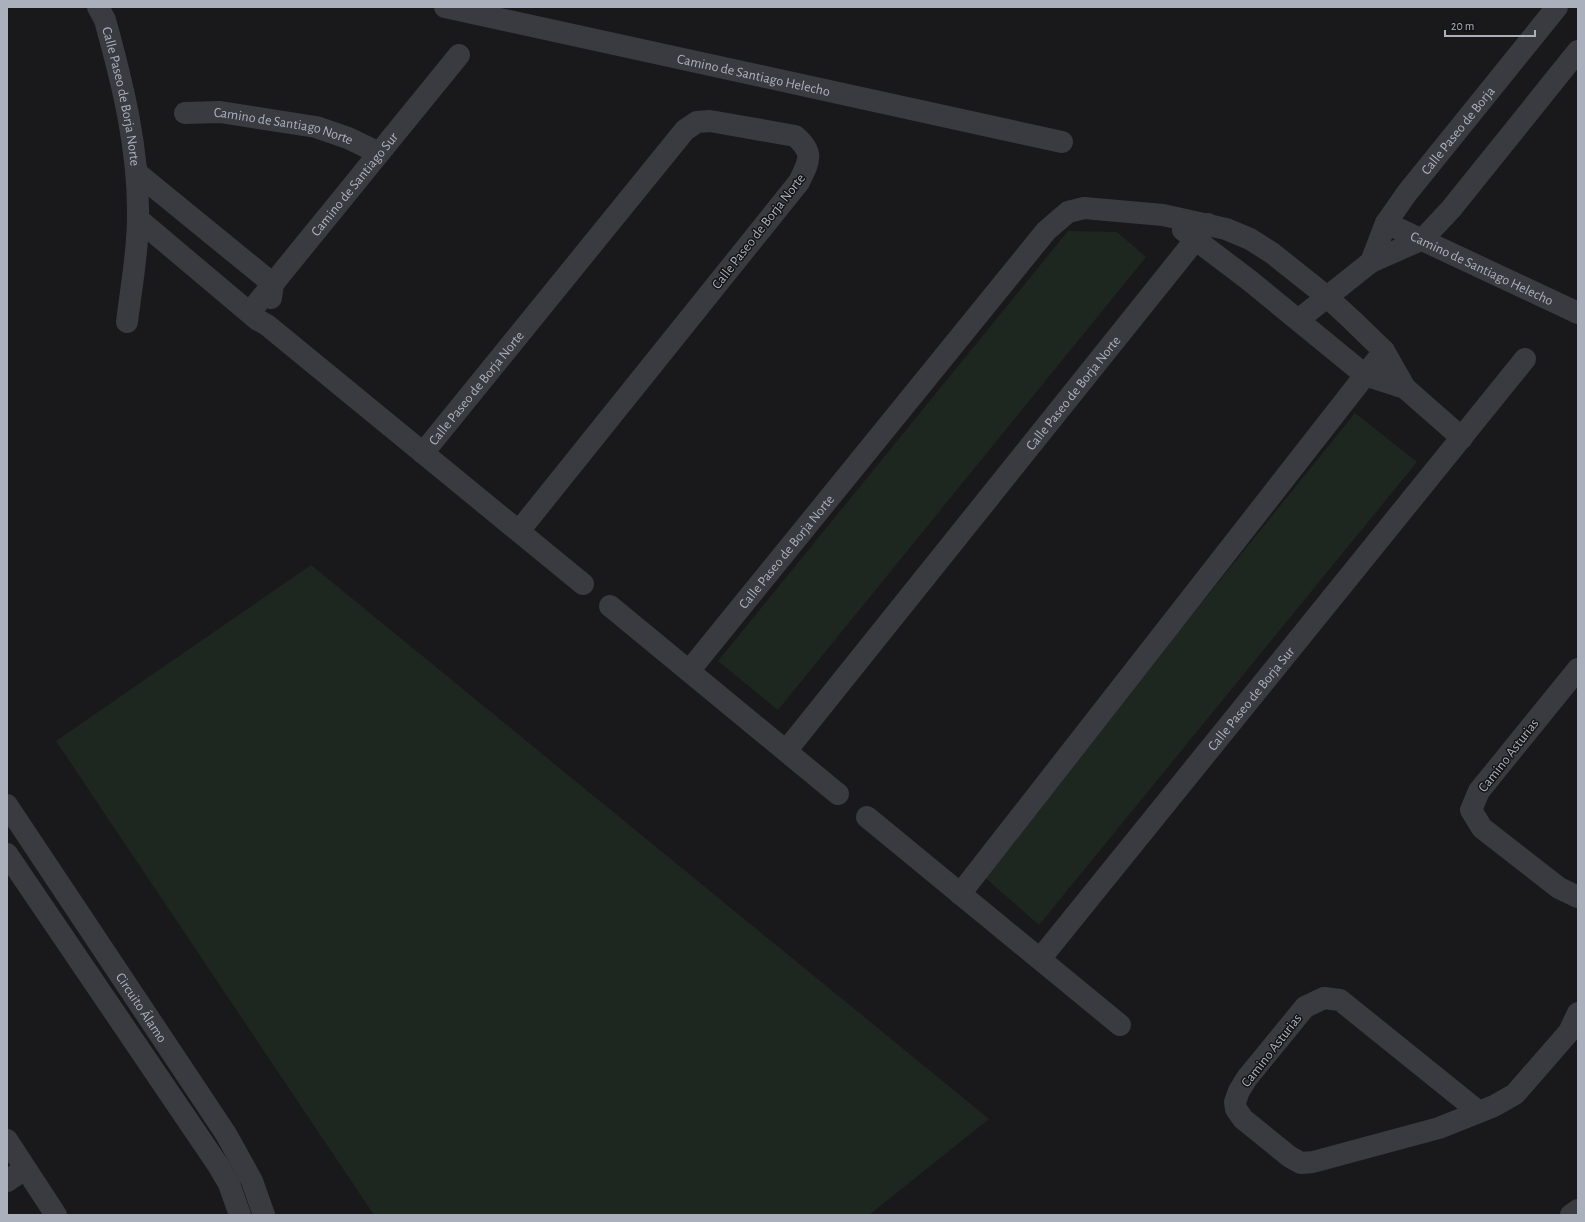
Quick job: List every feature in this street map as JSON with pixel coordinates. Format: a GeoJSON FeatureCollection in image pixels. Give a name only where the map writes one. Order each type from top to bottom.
{"type":"FeatureCollection","features":[{"type":"Feature","properties":{"kind":"street","name":"Camino de Santiago Helecho"},"geometry":{"type":"LineString","coordinates":[[446,7],[1062,142]]}},
{"type":"Feature","properties":{"kind":"street","name":"Calle Paseo de Borja"},"geometry":{"type":"LineString","coordinates":[[1370,262],[1386,223],[1412,187],[1558,7]]}},
{"type":"Feature","properties":{"kind":"street","name":"Calle Paseo de Borja Norte"},"geometry":{"type":"LineString","coordinates":[[103,11],[129,116],[137,173],[138,219],[127,322]]}},
{"type":"Feature","properties":{"kind":"street","name":"Calle Paseo de Borja"},"geometry":{"type":"LineString","coordinates":[[1298,320],[1370,262],[1423,239],[1451,208],[1578,51]]}},
{"type":"Feature","properties":{"kind":"street","name":"Camino de Santiago Sur"},"geometry":{"type":"LineString","coordinates":[[250,312],[459,55]]}},
{"type":"Feature","properties":{"kind":"street","name":"Camino de Santiago Norte"},"geometry":{"type":"LineString","coordinates":[[185,113],[220,112],[316,127],[348,138],[379,153]]}},
{"type":"Feature","properties":{"kind":"street","name":"Calle Paseo de Borja Norte"},"geometry":{"type":"LineString","coordinates":[[423,452],[685,130],[697,122],[710,121],[795,136],[806,145],[809,154],[806,168],[799,182],[520,531]]}},
{"type":"Feature","properties":{"kind":"street","name":"Calle Paseo de Borja Norte"},"geometry":{"type":"LineString","coordinates":[[137,173],[273,284]]}},
{"type":"Feature","properties":{"kind":"street","name":"Calle Paseo de Borja Norte"},"geometry":{"type":"LineString","coordinates":[[689,671],[1046,231],[1068,212],[1084,208],[1163,215],[1201,232],[1249,280],[1298,320]]}},
{"type":"Feature","properties":{"kind":"street","name":"Calle Paseo de Borja Norte"},"geometry":{"type":"LineString","coordinates":[[138,219],[258,320],[267,325],[583,584]]}},
{"type":"Feature","properties":{"kind":"street","name":"Camino de Santiago Helecho"},"geometry":{"type":"LineString","coordinates":[[1386,223],[1423,239],[1578,313]]}},
{"type":"Feature","properties":{"kind":"street","name":"Calle Paseo de Borja Norte"},"geometry":{"type":"LineString","coordinates":[[786,751],[1201,232],[1226,229],[1250,239],[1272,253],[1326,296]]}},
{"type":"Feature","properties":{"kind":"street"},"geometry":{"type":"LineString","coordinates":[[267,325],[273,284]]}},
{"type":"Feature","properties":{"kind":"street"},"geometry":{"type":"LineString","coordinates":[[1326,296],[1384,351],[1405,388],[1462,438]]}},
{"type":"Feature","properties":{"kind":"street"},"geometry":{"type":"LineString","coordinates":[[1298,320],[1365,375],[1405,388]]}},
{"type":"Feature","properties":{"kind":"street"},"geometry":{"type":"LineString","coordinates":[[960,894],[1384,351]]}},
{"type":"Feature","properties":{"kind":"street","name":"Calle Paseo de Borja Sur"},"geometry":{"type":"LineString","coordinates":[[1040,959],[1525,359]]}},
{"type":"Feature","properties":{"kind":"street"},"geometry":{"type":"LineString","coordinates":[[610,606],[838,794]]}},
{"type":"Feature","properties":{"kind":"street","name":"Camino Asturias"},"geometry":{"type":"LineString","coordinates":[[1578,669],[1479,791],[1471,810],[1482,828],[1559,888],[1578,897]]}},
{"type":"Feature","properties":{"kind":"street","name":"Circuito Álamo"},"geometry":{"type":"LineString","coordinates":[[7,805],[226,1134],[252,1181],[264,1215]]}},
{"type":"Feature","properties":{"kind":"street"},"geometry":{"type":"LineString","coordinates":[[867,817],[1120,1025]]}},
{"type":"Feature","properties":{"kind":"street","name":"Circuito Álamo"},"geometry":{"type":"LineString","coordinates":[[7,854],[218,1165],[229,1184],[240,1215]]}},
{"type":"Feature","properties":{"kind":"street","name":"Camino Asturias"},"geometry":{"type":"LineString","coordinates":[[1479,1112],[1340,1000],[1332,998],[1324,998],[1305,1007],[1247,1078],[1239,1090],[1235,1102],[1236,1109],[1242,1119],[1290,1157],[1301,1163],[1313,1162],[1439,1128],[1479,1112],[1515,1094],[1569,1032],[1578,1013]]}},
{"type":"Feature","properties":{"kind":"street"},"geometry":{"type":"LineString","coordinates":[[7,1140],[56,1215]]}},
{"type":"Feature","properties":{"kind":"street"},"geometry":{"type":"LineString","coordinates":[[7,1181],[25,1169]]}},
{"type":"Feature","properties":{"kind":"street"},"geometry":{"type":"LineString","coordinates":[[1571,1215],[1578,1210]]}},
{"type":"Feature","properties":{"kind":"shaded area"},"geometry":{"type":"Polygon","coordinates":[[[1068,231],[1117,232],[1146,257],[778,710],[718,661],[1068,231]]]}},
{"type":"Feature","properties":{"kind":"shaded area"},"geometry":{"type":"Polygon","coordinates":[[[1355,413],[1417,462],[1039,925],[982,875],[1355,413]]]}},
{"type":"Feature","properties":{"kind":"shaded area"},"geometry":{"type":"Polygon","coordinates":[[[311,565],[989,1119],[869,1215],[374,1215],[56,741],[311,565]]]}}]}
